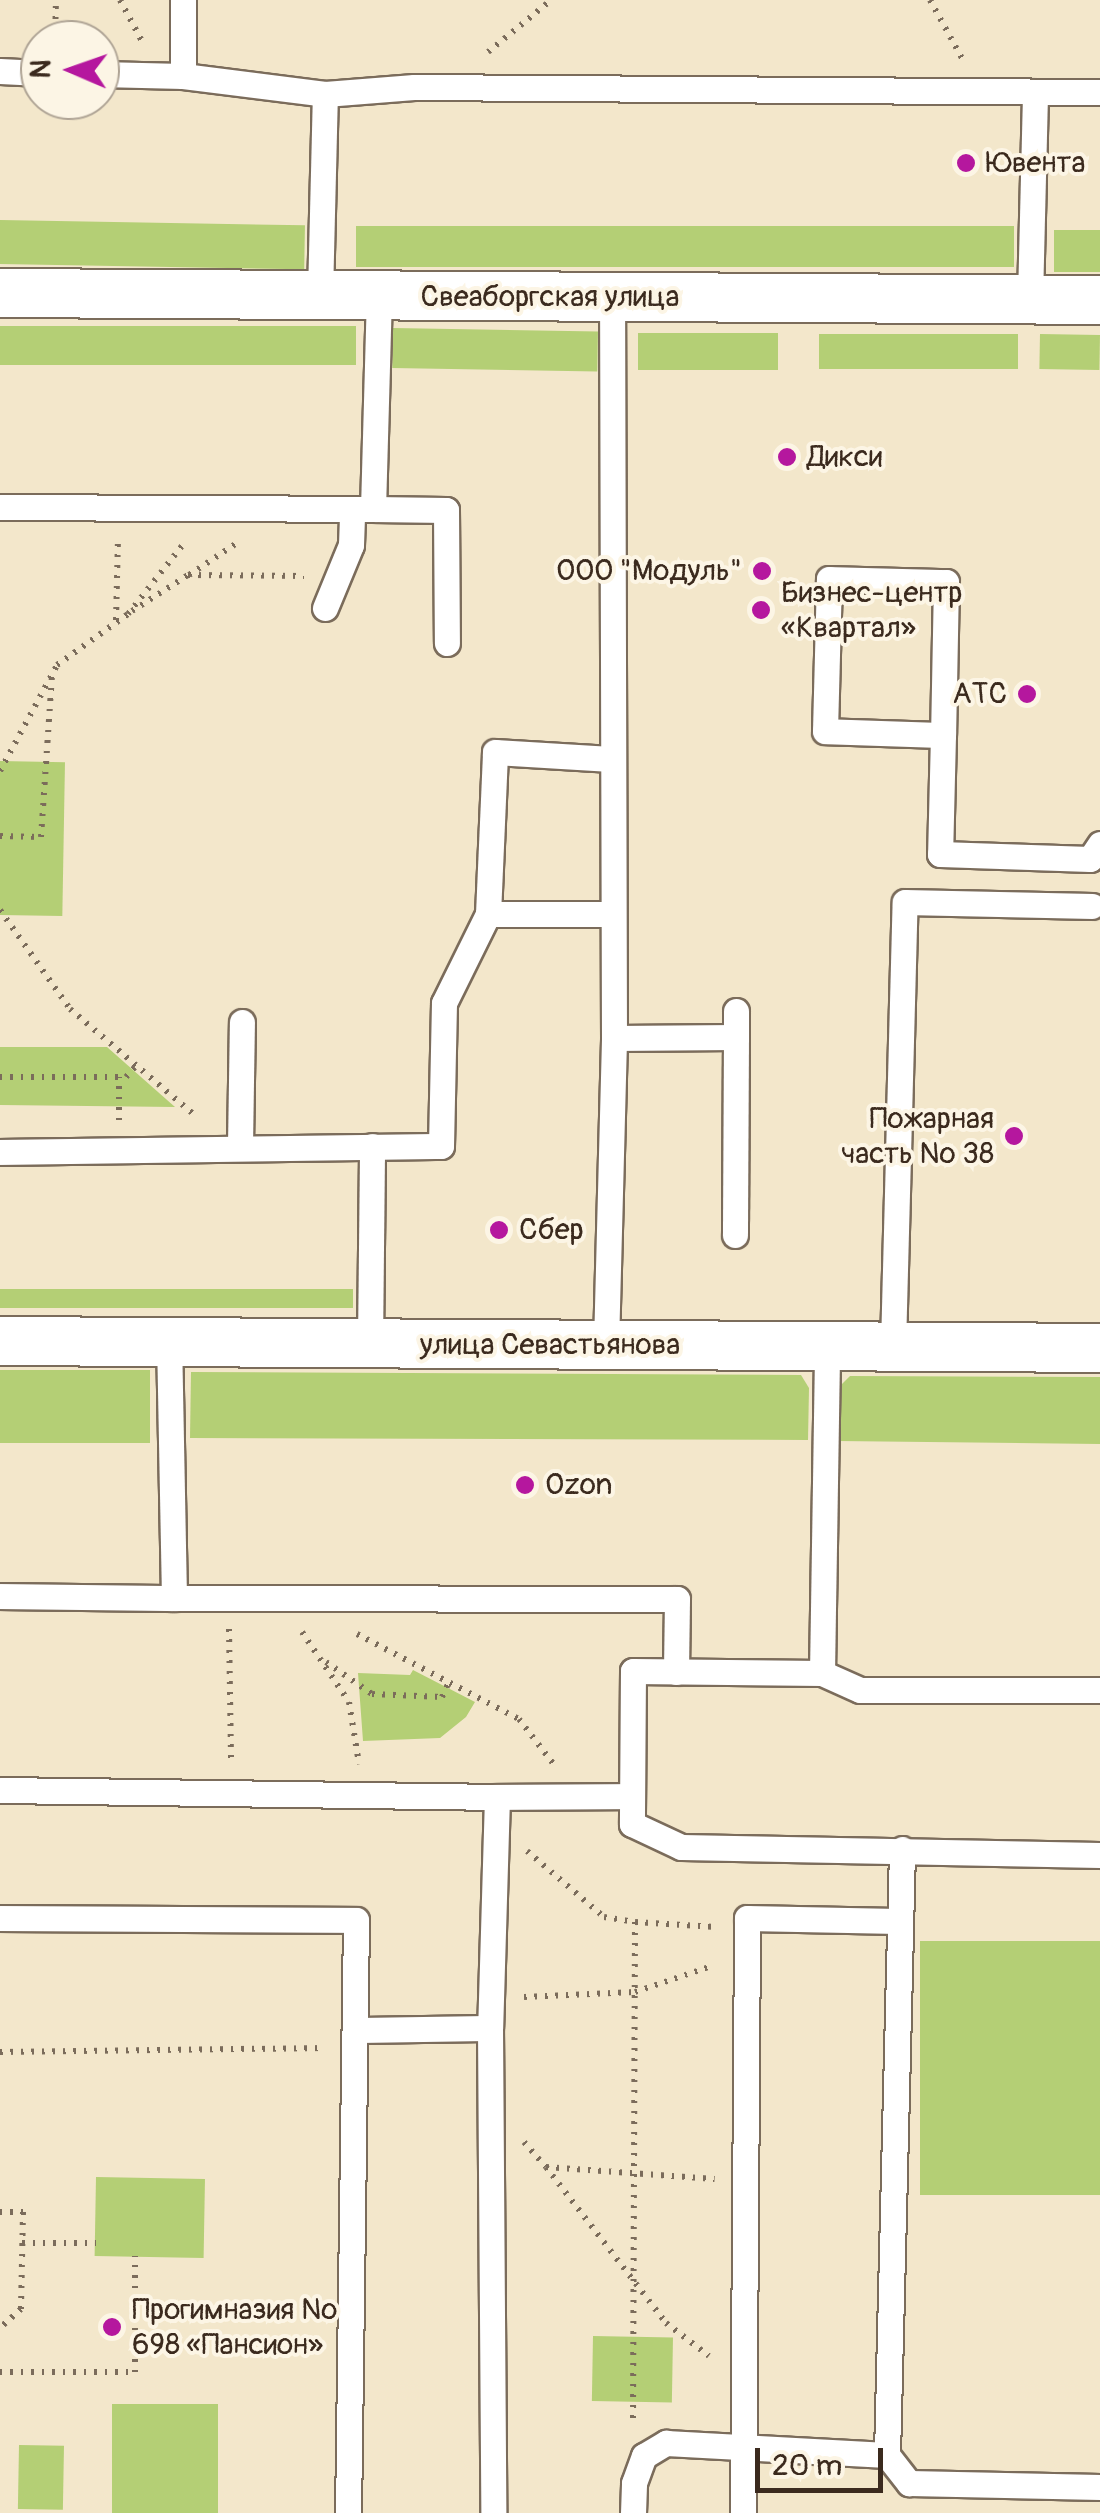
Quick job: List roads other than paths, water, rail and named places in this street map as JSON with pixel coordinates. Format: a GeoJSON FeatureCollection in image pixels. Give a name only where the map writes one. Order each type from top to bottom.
{"type":"FeatureCollection","features":[{"type":"Feature","properties":{"kind":"street","name":"Свеаборгская улица"},"geometry":{"type":"LineString","coordinates":[[0,293],[1100,300]]}},
{"type":"Feature","properties":{"kind":"street","name":"улица Севастьянова"},"geometry":{"type":"LineString","coordinates":[[0,1341],[1100,1348]]}},
{"type":"Feature","properties":{"kind":"lane"},"geometry":{"type":"LineString","coordinates":[[184,0],[184,76]]}},
{"type":"Feature","properties":{"kind":"lane"},"geometry":{"type":"LineString","coordinates":[[120,74],[184,76],[324,94],[444,88],[1100,92]]}},
{"type":"Feature","properties":{"kind":"lane"},"geometry":{"type":"LineString","coordinates":[[1030,300],[1035,92]]}},
{"type":"Feature","properties":{"kind":"lane"},"geometry":{"type":"LineString","coordinates":[[320,295],[324,94]]}},
{"type":"Feature","properties":{"kind":"lane"},"geometry":{"type":"LineString","coordinates":[[325,608],[363,509],[379,295]]}},
{"type":"Feature","properties":{"kind":"lane"},"geometry":{"type":"LineString","coordinates":[[606,1346],[614,1038],[612,297]]}},
{"type":"Feature","properties":{"kind":"lane"},"geometry":{"type":"LineString","coordinates":[[0,507],[446,510],[447,643]]}},
{"type":"Feature","properties":{"kind":"lane"},"geometry":{"type":"LineString","coordinates":[[943,735],[825,732],[829,579],[946,582],[943,735],[940,854],[1090,859],[1100,844]]}},
{"type":"Feature","properties":{"kind":"lane"},"geometry":{"type":"LineString","coordinates":[[0,1152],[229,1145],[441,1146],[444,1004],[488,914],[494,752],[611,759]]}},
{"type":"Feature","properties":{"kind":"lane"},"geometry":{"type":"LineString","coordinates":[[893,1346],[904,902],[1092,906]]}},
{"type":"Feature","properties":{"kind":"lane"},"geometry":{"type":"LineString","coordinates":[[488,914],[611,914]]}},
{"type":"Feature","properties":{"kind":"lane"},"geometry":{"type":"LineString","coordinates":[[735,1235],[736,1011]]}},
{"type":"Feature","properties":{"kind":"lane"},"geometry":{"type":"LineString","coordinates":[[229,1145],[242,1022]]}},
{"type":"Feature","properties":{"kind":"lane"},"geometry":{"type":"LineString","coordinates":[[614,1038],[736,1037]]}},
{"type":"Feature","properties":{"kind":"lane"},"geometry":{"type":"LineString","coordinates":[[370,1344],[372,1146]]}},
{"type":"Feature","properties":{"kind":"lane"},"geometry":{"type":"LineString","coordinates":[[169,1343],[174,1598]]}},
{"type":"Feature","properties":{"kind":"lane"},"geometry":{"type":"LineString","coordinates":[[822,1674],[827,1346]]}},
{"type":"Feature","properties":{"kind":"lane"},"geometry":{"type":"LineString","coordinates":[[0,1596],[676,1599],[676,1672]]}},
{"type":"Feature","properties":{"kind":"lane"},"geometry":{"type":"LineString","coordinates":[[1100,1690],[860,1690],[822,1674],[634,1671],[632,1796],[632,1824],[681,1847],[1100,1855]]}},
{"type":"Feature","properties":{"kind":"lane"},"geometry":{"type":"LineString","coordinates":[[0,1790],[632,1796]]}},
{"type":"Feature","properties":{"kind":"lane"},"geometry":{"type":"LineString","coordinates":[[493,2513],[490,2028],[497,1797]]}},
{"type":"Feature","properties":{"kind":"lane"},"geometry":{"type":"LineString","coordinates":[[902,1849],[887,2455],[908,2482],[1100,2487]]}},
{"type":"Feature","properties":{"kind":"lane"},"geometry":{"type":"LineString","coordinates":[[0,1918],[356,1920],[348,2513]]}},
{"type":"Feature","properties":{"kind":"lane"},"geometry":{"type":"LineString","coordinates":[[743,2513],[747,1918],[898,1921]]}},
{"type":"Feature","properties":{"kind":"lane"},"geometry":{"type":"LineString","coordinates":[[356,2039],[490,2028]]}},
{"type":"Feature","properties":{"kind":"lane"},"geometry":{"type":"LineString","coordinates":[[634,2513],[634,2483],[644,2456],[666,2443],[745,2444],[765,2453],[887,2455]]}},
{"type":"Feature","properties":{"kind":"place","name":"Ювента"},"geometry":{"type":"Point","coordinates":[966,163]}},
{"type":"Feature","properties":{"kind":"place","name":"Дикси"},"geometry":{"type":"Point","coordinates":[787,457]}},
{"type":"Feature","properties":{"kind":"place","name":"ООО \"Модуль\""},"geometry":{"type":"Point","coordinates":[762,571]}},
{"type":"Feature","properties":{"kind":"place","name":"Бизнес-центр «Квартал»"},"geometry":{"type":"Point","coordinates":[761,610]}},
{"type":"Feature","properties":{"kind":"place","name":"АТС"},"geometry":{"type":"Point","coordinates":[1027,694]}},
{"type":"Feature","properties":{"kind":"place","name":"Пожарная часть № 38"},"geometry":{"type":"Point","coordinates":[1014,1136]}},
{"type":"Feature","properties":{"kind":"place","name":"Сбер"},"geometry":{"type":"Point","coordinates":[499,1230]}},
{"type":"Feature","properties":{"kind":"place","name":"Ozon"},"geometry":{"type":"Point","coordinates":[525,1485]}},
{"type":"Feature","properties":{"kind":"place","name":"Прогимназия № 698 «Пансион»"},"geometry":{"type":"Point","coordinates":[112,2327]}}]}
